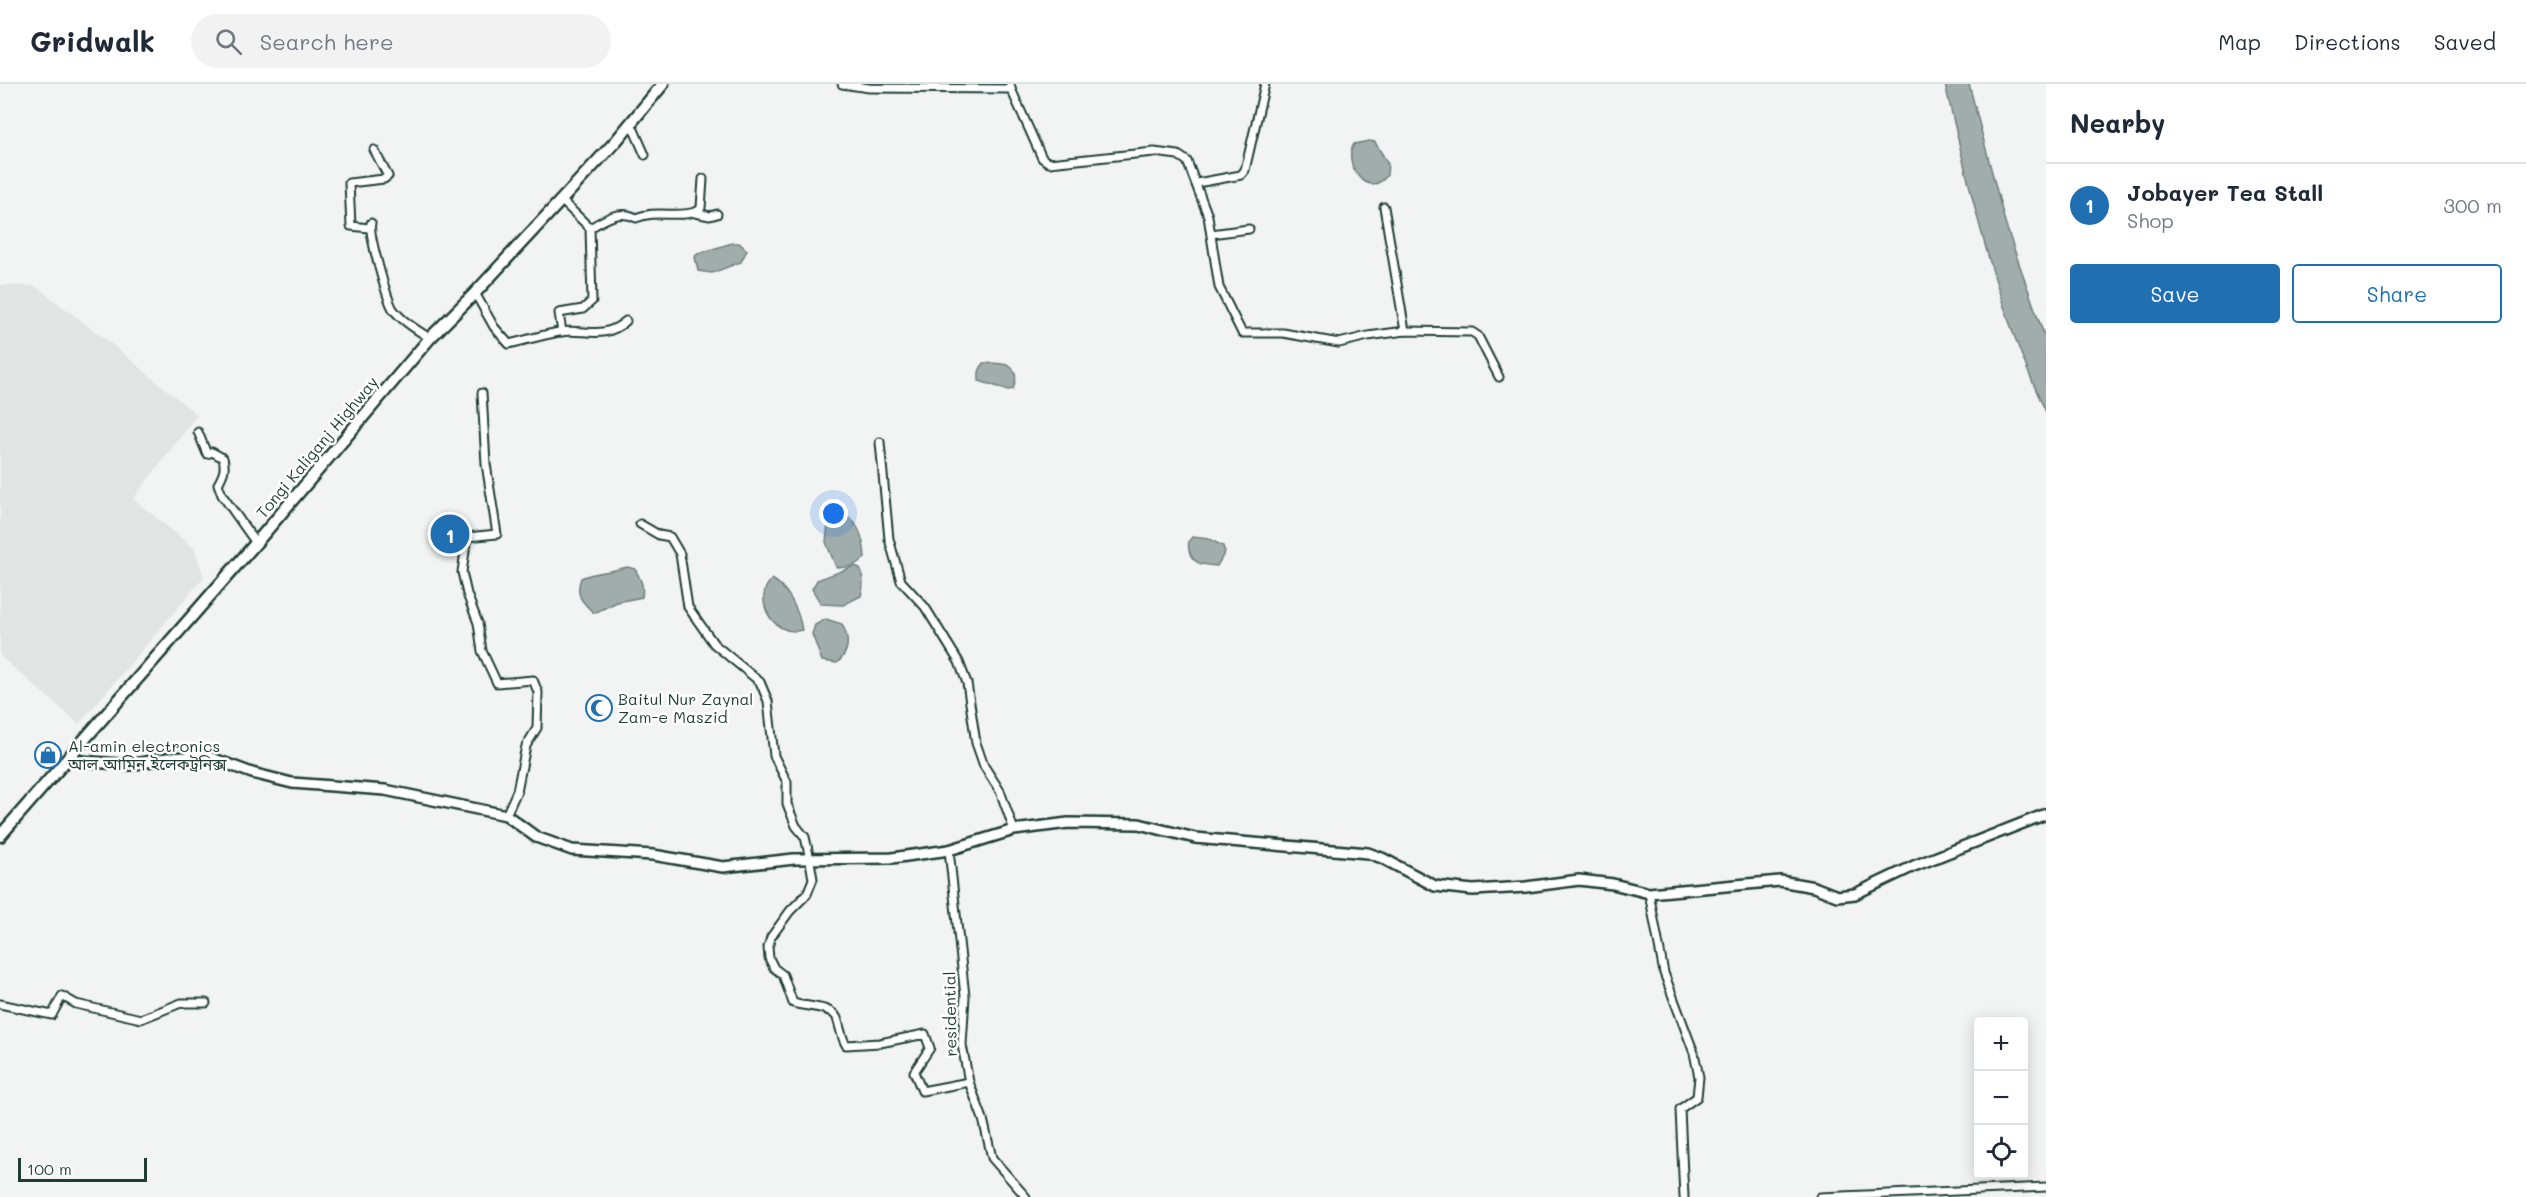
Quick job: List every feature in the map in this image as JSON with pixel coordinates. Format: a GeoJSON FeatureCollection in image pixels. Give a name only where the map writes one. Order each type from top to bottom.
{"type":"FeatureCollection","features":[{"type":"Feature","properties":{"kind":"main road","name":"Tongi Kaliganj Highway"},"geometry":{"type":"LineString","coordinates":[[0,836],[256,543],[430,338],[561,200],[663,84]]}},
{"type":"Feature","properties":{"kind":"street"},"geometry":{"type":"LineString","coordinates":[[842,84],[869,88],[1011,86],[1042,158],[1049,163],[1132,153],[1154,152],[1178,155],[1187,161],[1197,183],[1211,234],[1219,287],[1242,333],[1283,333],[1339,343],[1405,331],[1476,333],[1499,377]]}},
{"type":"Feature","properties":{"kind":"street"},"geometry":{"type":"LineString","coordinates":[[1197,183],[1241,175],[1245,170],[1265,84]]}},
{"type":"Feature","properties":{"kind":"street"},"geometry":{"type":"LineString","coordinates":[[631,123],[645,155]]}},
{"type":"Feature","properties":{"kind":"street"},"geometry":{"type":"LineString","coordinates":[[374,150],[387,176],[384,179],[349,183],[351,226],[370,225],[393,308],[430,338]]}},
{"type":"Feature","properties":{"kind":"street"},"geometry":{"type":"LineString","coordinates":[[693,213],[701,208],[703,179]]}},
{"type":"Feature","properties":{"kind":"street"},"geometry":{"type":"LineString","coordinates":[[561,200],[590,228],[592,301],[583,309],[559,312],[562,332]]}},
{"type":"Feature","properties":{"kind":"street"},"geometry":{"type":"LineString","coordinates":[[1384,207],[1405,331]]}},
{"type":"Feature","properties":{"kind":"street"},"geometry":{"type":"LineString","coordinates":[[590,228],[617,214],[630,214],[636,218],[642,215],[693,213],[710,216],[717,214]]}},
{"type":"Feature","properties":{"kind":"street"},"geometry":{"type":"LineString","coordinates":[[1211,234],[1249,229]]}},
{"type":"Feature","properties":{"kind":"street"},"geometry":{"type":"LineString","coordinates":[[475,293],[494,327],[509,344],[562,332],[591,333],[616,330],[626,321]]}},
{"type":"Feature","properties":{"kind":"street"},"geometry":{"type":"LineString","coordinates":[[482,393],[486,464],[497,534],[467,537],[462,572],[467,594],[478,623],[482,651],[497,684],[533,681],[538,692],[537,728],[526,746],[517,791],[506,815]]}},
{"type":"Feature","properties":{"kind":"street"},"geometry":{"type":"LineString","coordinates":[[198,432],[207,453],[212,452],[223,458],[224,473],[218,484],[222,495],[256,543]]}},
{"type":"Feature","properties":{"kind":"street"},"geometry":{"type":"LineString","coordinates":[[880,442],[889,538],[901,580],[925,607],[959,662],[967,683],[976,743],[984,766],[1000,791],[1014,830]]}},
{"type":"Feature","properties":{"kind":"street"},"geometry":{"type":"LineString","coordinates":[[640,524],[659,535],[670,537],[680,554],[688,607],[714,644],[760,682],[768,701],[774,756],[787,782],[787,804],[796,826],[804,837],[813,879],[807,894],[790,911],[771,937],[768,947],[769,958],[774,968],[783,975],[793,1003],[830,1011],[836,1016],[840,1034],[846,1045],[880,1043],[925,1034],[930,1048],[915,1072],[922,1091],[969,1082]]}},
{"type":"Feature","properties":{"kind":"street"},"geometry":{"type":"LineString","coordinates":[[68,760],[130,765],[167,758],[206,756],[252,773],[292,783],[385,790],[506,815],[536,837],[572,850],[653,855],[723,867],[794,859],[892,858],[949,850],[1014,830],[1068,823],[1139,824],[1196,838],[1368,853],[1435,886],[1473,890],[1579,880],[1613,884],[1649,893],[1780,881],[1814,887],[1838,896],[1855,894],[1914,866],[2046,813]]}},
{"type":"Feature","properties":{"kind":"street","name":"residential"},"geometry":{"type":"LineString","coordinates":[[949,850],[964,985],[962,1045],[969,1082],[983,1119],[992,1158],[1026,1197]]}},
{"type":"Feature","properties":{"kind":"street"},"geometry":{"type":"LineString","coordinates":[[1649,893],[1664,973],[1694,1053],[1699,1077],[1697,1097],[1680,1109],[1684,1197]]}},
{"type":"Feature","properties":{"kind":"street"},"geometry":{"type":"LineString","coordinates":[[0,1004],[52,1015],[62,996],[76,1004],[141,1019],[181,1004],[206,1003]]}},
{"type":"Feature","properties":{"kind":"street"},"geometry":{"type":"LineString","coordinates":[[1820,1197],[2046,1187]]}},
{"type":"Feature","properties":{"kind":"shaded area"},"geometry":{"type":"Polygon","coordinates":[[[1945,84],[1969,84],[2006,226],[2046,341],[2046,412],[2013,333],[1999,292],[1975,210],[1945,84]]]}},
{"type":"Feature","properties":{"kind":"shaded area"},"geometry":{"type":"Polygon","coordinates":[[[1375,142],[1388,164],[1387,175],[1380,182],[1372,184],[1359,177],[1351,161],[1354,144],[1375,142]]]}},
{"type":"Feature","properties":{"kind":"shaded area"},"geometry":{"type":"Polygon","coordinates":[[[739,243],[747,250],[741,262],[712,273],[698,271],[695,257],[697,254],[739,243]]]}},
{"type":"Feature","properties":{"kind":"shaded area"},"geometry":{"type":"Polygon","coordinates":[[[0,285],[35,286],[103,337],[197,415],[133,499],[194,548],[204,577],[79,724],[0,656],[0,285]]]}},
{"type":"Feature","properties":{"kind":"shaded area"},"geometry":{"type":"Polygon","coordinates":[[[983,363],[1003,364],[1013,369],[1015,380],[1013,389],[1008,390],[979,381],[979,372],[983,363]]]}},
{"type":"Feature","properties":{"kind":"shaded area"},"geometry":{"type":"Polygon","coordinates":[[[838,512],[855,524],[863,544],[865,558],[848,567],[836,567],[826,542],[829,515],[838,512]]]}},
{"type":"Feature","properties":{"kind":"shaded area"},"geometry":{"type":"Polygon","coordinates":[[[1192,537],[1209,539],[1223,546],[1225,552],[1217,566],[1200,563],[1193,559],[1188,546],[1192,537]]]}},
{"type":"Feature","properties":{"kind":"shaded area"},"geometry":{"type":"Polygon","coordinates":[[[855,566],[860,568],[862,575],[861,596],[843,605],[821,604],[812,589],[817,580],[855,566]]]}},
{"type":"Feature","properties":{"kind":"shaded area"},"geometry":{"type":"Polygon","coordinates":[[[627,567],[635,569],[639,576],[642,597],[617,602],[594,613],[580,597],[581,578],[627,567]]]}},
{"type":"Feature","properties":{"kind":"shaded area"},"geometry":{"type":"Polygon","coordinates":[[[772,579],[783,588],[792,601],[802,630],[792,631],[783,628],[769,615],[764,597],[766,587],[772,579]]]}},
{"type":"Feature","properties":{"kind":"shaded area"},"geometry":{"type":"Polygon","coordinates":[[[826,619],[842,624],[846,635],[846,650],[837,663],[822,661],[812,634],[815,625],[826,619]]]}},
{"type":"Feature","properties":{"kind":"place","name":"Jobayer Tea Stall"},"geometry":{"type":"Point","coordinates":[450,534]}},
{"type":"Feature","properties":{"kind":"place","name":"Baitul Nur Zaynal Zam-e Maszid"},"geometry":{"type":"Point","coordinates":[599,708]}},
{"type":"Feature","properties":{"kind":"place","name":"Al-amin electronics আল আমিন ইলেকট্রনিক্স"},"geometry":{"type":"Point","coordinates":[48,755]}}]}
